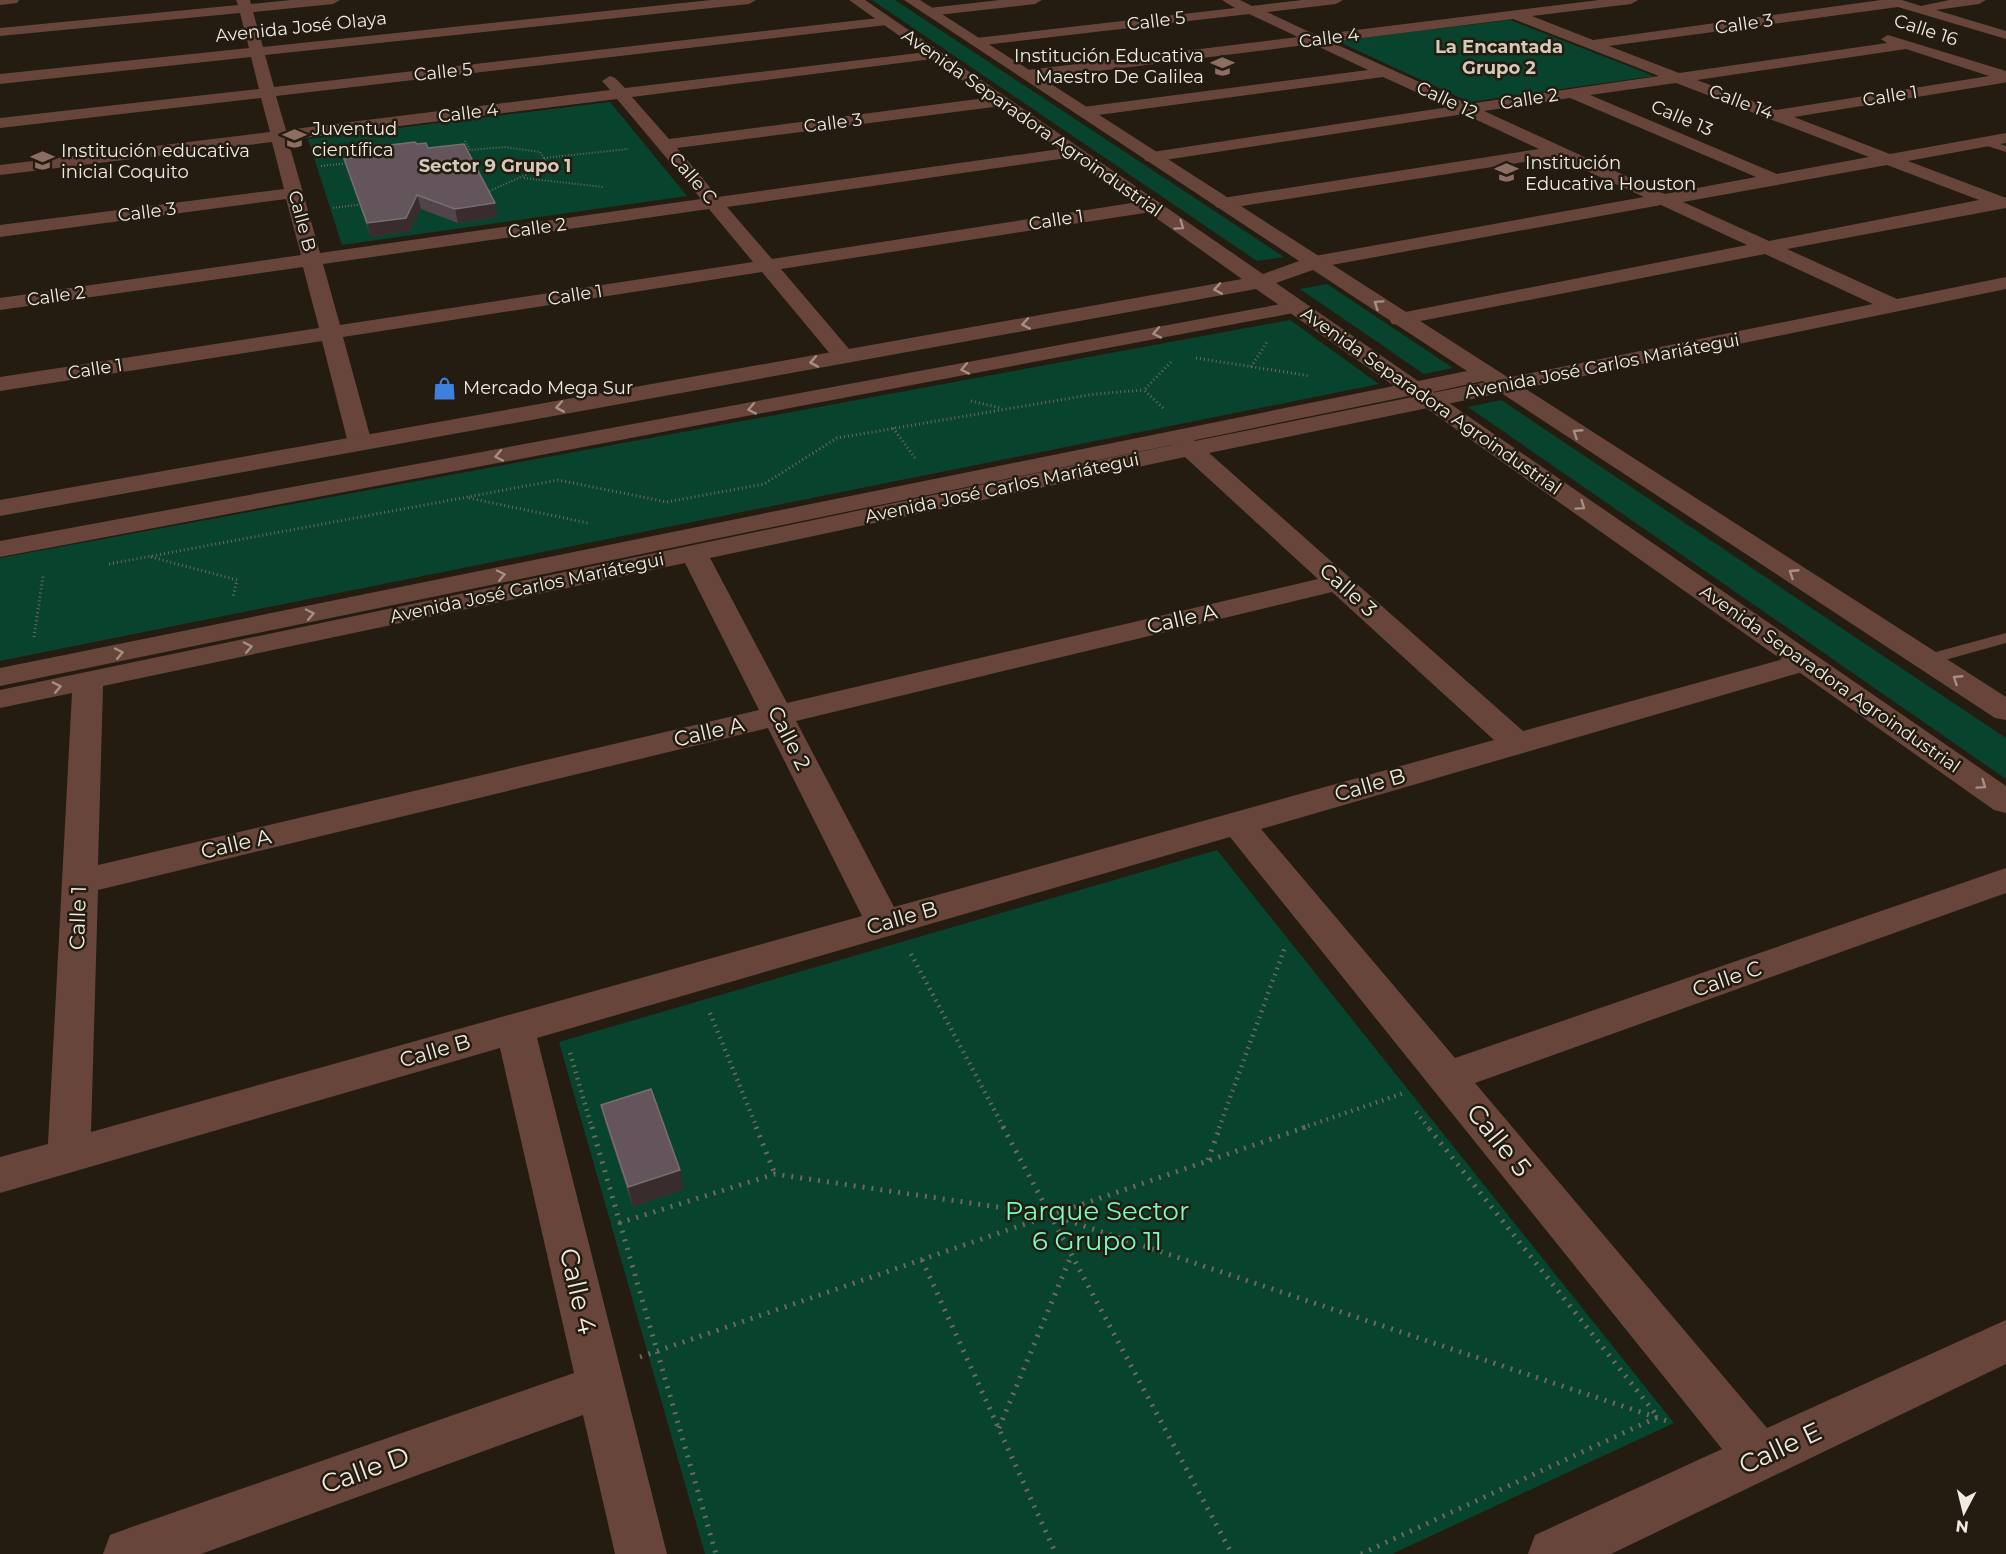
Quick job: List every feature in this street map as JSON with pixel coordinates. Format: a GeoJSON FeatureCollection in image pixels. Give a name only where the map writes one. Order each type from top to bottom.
{"type":"FeatureCollection","features":[{"type":"Feature","properties":{"kind":"street"},"geometry":{"type":"LineString","coordinates":[[0,1],[12,0]]}},
{"type":"Feature","properties":{"kind":"street"},"geometry":{"type":"LineString","coordinates":[[0,32],[244,4],[333,0]]}},
{"type":"Feature","properties":{"kind":"street","name":"Avenida José Olaya"},"geometry":{"type":"LineString","coordinates":[[0,79],[552,13],[680,0]]}},
{"type":"Feature","properties":{"kind":"street","name":"Avenida José Olaya"},"geometry":{"type":"LineString","coordinates":[[552,13],[749,0]]}},
{"type":"Feature","properties":{"kind":"street","name":"Avenida Separadora Agroindustrial"},"geometry":{"type":"LineString","coordinates":[[856,0],[2006,802]]}},
{"type":"Feature","properties":{"kind":"street"},"geometry":{"type":"LineString","coordinates":[[920,6],[1035,0]]}},
{"type":"Feature","properties":{"kind":"street","name":"Calle 12"},"geometry":{"type":"LineString","coordinates":[[1229,0],[1895,306]]}},
{"type":"Feature","properties":{"kind":"street","name":"Calle 5"},"geometry":{"type":"LineString","coordinates":[[975,42],[1336,0]]}},
{"type":"Feature","properties":{"kind":"street","name":"Calle 4"},"geometry":{"type":"LineString","coordinates":[[1027,75],[1632,0]]}},
{"type":"Feature","properties":{"kind":"street"},"geometry":{"type":"LineString","coordinates":[[1916,8],[1979,0]]}},
{"type":"Feature","properties":{"kind":"street"},"geometry":{"type":"LineString","coordinates":[[1893,2],[2004,33]]}},
{"type":"Feature","properties":{"kind":"street","name":"Calle 3"},"geometry":{"type":"LineString","coordinates":[[1590,44],[1893,2]]}},
{"type":"Feature","properties":{"kind":"street"},"geometry":{"type":"LineString","coordinates":[[1775,3],[1844,25]]}},
{"type":"Feature","properties":{"kind":"street","name":"Calle B"},"geometry":{"type":"LineString","coordinates":[[244,4],[360,443]]}},
{"type":"Feature","properties":{"kind":"street","name":"Calle 14"},"geometry":{"type":"LineString","coordinates":[[1485,4],[2002,203]]}},
{"type":"Feature","properties":{"kind":"street","name":"Avenida Separadora Agroindustrial"},"geometry":{"type":"LineString","coordinates":[[920,6],[2006,711]]}},
{"type":"Feature","properties":{"kind":"street","name":"Calle C"},"geometry":{"type":"LineString","coordinates":[[552,13],[844,356]]}},
{"type":"Feature","properties":{"kind":"street","name":"Calle 5"},"geometry":{"type":"LineString","coordinates":[[0,123],[887,21]]}},
{"type":"Feature","properties":{"kind":"street","name":"Calle 16"},"geometry":{"type":"LineString","coordinates":[[1875,35],[2006,77]]}},
{"type":"Feature","properties":{"kind":"street","name":"Calle 2"},"geometry":{"type":"LineString","coordinates":[[1152,157],[1571,93],[1908,45]]}},
{"type":"Feature","properties":{"kind":"street","name":"Avenida José Olaya"},"geometry":{"type":"LineString","coordinates":[[0,71],[256,48]]}},
{"type":"Feature","properties":{"kind":"street","name":"Calle 4"},"geometry":{"type":"LineString","coordinates":[[0,170],[935,56]]}},
{"type":"Feature","properties":{"kind":"street"},"geometry":{"type":"LineString","coordinates":[[1083,112],[1384,72]]}},
{"type":"Feature","properties":{"kind":"street","name":"Calle 1"},"geometry":{"type":"LineString","coordinates":[[1774,115],[2006,77]]}},
{"type":"Feature","properties":{"kind":"street","name":"Calle 13"},"geometry":{"type":"LineString","coordinates":[[1571,93],[1777,180]]}},
{"type":"Feature","properties":{"kind":"street","name":"Calle 3"},"geometry":{"type":"LineString","coordinates":[[664,145],[1001,101]]}},
{"type":"Feature","properties":{"kind":"street"},"geometry":{"type":"LineString","coordinates":[[0,508],[1260,282],[1315,262],[2006,138]]}},
{"type":"Feature","properties":{"kind":"street"},"geometry":{"type":"LineString","coordinates":[[1223,204],[1558,151]]}},
{"type":"Feature","properties":{"kind":"street","name":"Calle 2"},"geometry":{"type":"LineString","coordinates":[[0,304],[1074,152]]}},
{"type":"Feature","properties":{"kind":"street","name":"Calle 3"},"geometry":{"type":"LineString","coordinates":[[0,231],[297,203]]}},
{"type":"Feature","properties":{"kind":"street"},"geometry":{"type":"LineString","coordinates":[[1400,319],[2002,203]]}},
{"type":"Feature","properties":{"kind":"street","name":"Calle 1"},"geometry":{"type":"LineString","coordinates":[[0,384],[1151,206]]}},
{"type":"Feature","properties":{"kind":"street","name":"Avenida José Carlos Mariátegui"},"geometry":{"type":"LineString","coordinates":[[0,677],[1179,433],[1422,395],[2006,283]]}},
{"type":"Feature","properties":{"kind":"street"},"geometry":{"type":"LineString","coordinates":[[1982,288],[2006,298]]}},
{"type":"Feature","properties":{"kind":"street"},"geometry":{"type":"LineString","coordinates":[[0,549],[1297,307]]}},
{"type":"Feature","properties":{"kind":"street","name":"Calle 3"},"geometry":{"type":"LineString","coordinates":[[1179,433],[1518,744]]}},
{"type":"Feature","properties":{"kind":"street","name":"Avenida José Carlos Mariátegui"},"geometry":{"type":"LineString","coordinates":[[0,699],[694,553],[1179,433]]}},
{"type":"Feature","properties":{"kind":"street","name":"Calle 2"},"geometry":{"type":"LineString","coordinates":[[694,553],[777,716],[888,922]]}},
{"type":"Feature","properties":{"kind":"street","name":"Calle A"},"geometry":{"type":"LineString","coordinates":[[79,882],[1340,582]]}},
{"type":"Feature","properties":{"kind":"street","name":"Calle B"},"geometry":{"type":"LineString","coordinates":[[0,1175],[1804,662]]}},
{"type":"Feature","properties":{"kind":"street","name":"Calle 1"},"geometry":{"type":"LineString","coordinates":[[69,1155],[88,681]]}},
{"type":"Feature","properties":{"kind":"street","name":"Calle 5"},"geometry":{"type":"LineString","coordinates":[[1237,823],[1760,1458]]}},
{"type":"Feature","properties":{"kind":"street","name":"Calle C"},"geometry":{"type":"LineString","coordinates":[[1447,1077],[2006,880]]}},
{"type":"Feature","properties":{"kind":"street","name":"Calle 4"},"geometry":{"type":"LineString","coordinates":[[515,1028],[641,1554]]}},
{"type":"Feature","properties":{"kind":"street","name":"Calle E"},"geometry":{"type":"LineString","coordinates":[[1554,1554],[2006,1341]]}},
{"type":"Feature","properties":{"kind":"street","name":"Calle D"},"geometry":{"type":"LineString","coordinates":[[129,1554],[599,1379]]}},
{"type":"Feature","properties":{"kind":"lane"},"geometry":{"type":"LineString","coordinates":[[1985,142],[2006,149]]}},
{"type":"Feature","properties":{"kind":"lane"},"geometry":{"type":"LineString","coordinates":[[1927,660],[2006,638]]}},
{"type":"Feature","properties":{"kind":"path"},"geometry":{"type":"LineString","coordinates":[[450,115],[470,150],[504,147],[540,152],[548,165],[479,196]]}},
{"type":"Feature","properties":{"kind":"path"},"geometry":{"type":"LineString","coordinates":[[544,158],[664,145]]}},
{"type":"Feature","properties":{"kind":"path"},"geometry":{"type":"LineString","coordinates":[[318,157],[321,166],[355,162]]}},
{"type":"Feature","properties":{"kind":"path"},"geometry":{"type":"LineString","coordinates":[[297,203],[334,207],[364,204]]}},
{"type":"Feature","properties":{"kind":"path"},"geometry":{"type":"LineString","coordinates":[[334,207],[337,216]]}},
{"type":"Feature","properties":{"kind":"path"},"geometry":{"type":"LineString","coordinates":[[107,564],[558,480],[667,502],[764,484],[837,438],[1095,394],[1144,390],[1178,355]]}},
{"type":"Feature","properties":{"kind":"path"},"geometry":{"type":"LineString","coordinates":[[1189,357],[1310,376]]}},
{"type":"Feature","properties":{"kind":"path"},"geometry":{"type":"LineString","coordinates":[[1144,390],[1179,433]]}},
{"type":"Feature","properties":{"kind":"path"},"geometry":{"type":"LineString","coordinates":[[893,428],[918,462]]}},
{"type":"Feature","properties":{"kind":"path"},"geometry":{"type":"LineString","coordinates":[[467,497],[590,524]]}},
{"type":"Feature","properties":{"kind":"path"},"geometry":{"type":"LineString","coordinates":[[140,554],[237,580],[232,600]]}},
{"type":"Feature","properties":{"kind":"path"},"geometry":{"type":"LineString","coordinates":[[32,578],[54,574]]}},
{"type":"Feature","properties":{"kind":"path"},"geometry":{"type":"LineString","coordinates":[[33,639],[43,576]]}},
{"type":"Feature","properties":{"kind":"path"},"geometry":{"type":"LineString","coordinates":[[888,922],[1051,1215],[1232,1554]]}},
{"type":"Feature","properties":{"kind":"path"},"geometry":{"type":"LineString","coordinates":[[1278,938],[1292,956]]}},
{"type":"Feature","properties":{"kind":"path"},"geometry":{"type":"LineString","coordinates":[[1207,1161],[1285,947]]}},
{"type":"Feature","properties":{"kind":"path"},"geometry":{"type":"LineString","coordinates":[[707,1005],[775,1174]]}},
{"type":"Feature","properties":{"kind":"path"},"geometry":{"type":"LineString","coordinates":[[568,1047],[716,1554]]}},
{"type":"Feature","properties":{"kind":"path"},"geometry":{"type":"LineString","coordinates":[[599,1379],[657,1351],[1447,1077]]}},
{"type":"Feature","properties":{"kind":"path"},"geometry":{"type":"LineString","coordinates":[[1395,1084],[1658,1417]]}},
{"type":"Feature","properties":{"kind":"path"},"geometry":{"type":"LineString","coordinates":[[619,1223],[775,1174],[1051,1215],[1679,1425]]}},
{"type":"Feature","properties":{"kind":"path"},"geometry":{"type":"LineString","coordinates":[[999,1428],[1071,1255]]}},
{"type":"Feature","properties":{"kind":"path"},"geometry":{"type":"LineString","coordinates":[[922,1260],[1056,1554]]}},
{"type":"Feature","properties":{"kind":"path"},"geometry":{"type":"LineString","coordinates":[[1361,1554],[1658,1417]]}},
{"type":"Feature","properties":{"kind":"green space"},"geometry":{"type":"Polygon","coordinates":[[[872,0],[895,0],[1284,257],[1257,261],[872,0]]]}},
{"type":"Feature","properties":{"kind":"green space"},"geometry":{"type":"Polygon","coordinates":[[[1510,20],[1654,76],[1469,102],[1337,41],[1510,20]]]}},
{"type":"Feature","properties":{"kind":"green space"},"geometry":{"type":"Polygon","coordinates":[[[610,102],[687,196],[342,245],[308,139],[610,102]]]}},
{"type":"Feature","properties":{"kind":"green space"},"geometry":{"type":"Polygon","coordinates":[[[1327,284],[1453,368],[1424,374],[1300,289],[1327,284]]]}},
{"type":"Feature","properties":{"kind":"green space"},"geometry":{"type":"Polygon","coordinates":[[[1290,320],[1379,384],[0,661],[0,558],[1290,320]]]}},
{"type":"Feature","properties":{"kind":"green space"},"geometry":{"type":"Polygon","coordinates":[[[1501,400],[2006,738],[2006,779],[1468,407],[1501,400]]]}},
{"type":"Feature","properties":{"kind":"green space","name":"Parque Sector 6 Grupo 11"},"geometry":{"type":"Polygon","coordinates":[[[1217,850],[1674,1423],[1392,1554],[705,1554],[559,1042],[1217,850]]]}},
{"type":"Feature","properties":{"kind":"building"},"geometry":{"type":"Polygon","coordinates":[[[415,142],[417,144],[426,143],[428,148],[464,144],[495,203],[455,209],[417,195],[406,218],[367,223],[344,159],[385,154],[382,146],[415,142]]]}},
{"type":"Feature","properties":{"kind":"building"},"geometry":{"type":"Polygon","coordinates":[[[651,1089],[680,1170],[628,1187],[601,1105],[651,1089]]]}},
{"type":"Feature","properties":{"kind":"place","name":"Institución Educativa Maestro De Galilea"},"geometry":{"type":"Point","coordinates":[1222,66]}},
{"type":"Feature","properties":{"kind":"place","name":"Juventud científica"},"geometry":{"type":"Point","coordinates":[294,139]}},
{"type":"Feature","properties":{"kind":"place","name":"Institución educativa inicial Coquito"},"geometry":{"type":"Point","coordinates":[43,161]}},
{"type":"Feature","properties":{"kind":"place","name":"Institución Educativa Houston"},"geometry":{"type":"Point","coordinates":[1507,173]}},
{"type":"Feature","properties":{"kind":"place","name":"Mercado Mega Sur"},"geometry":{"type":"Point","coordinates":[445,388]}},
{"type":"Feature","properties":{"kind":"district","name":"La Encantada Grupo 2"},"geometry":{"type":"Point","coordinates":[1499,57]}},
{"type":"Feature","properties":{"kind":"district","name":"Sector 9 Grupo 1"},"geometry":{"type":"Point","coordinates":[495,166]}}]}
